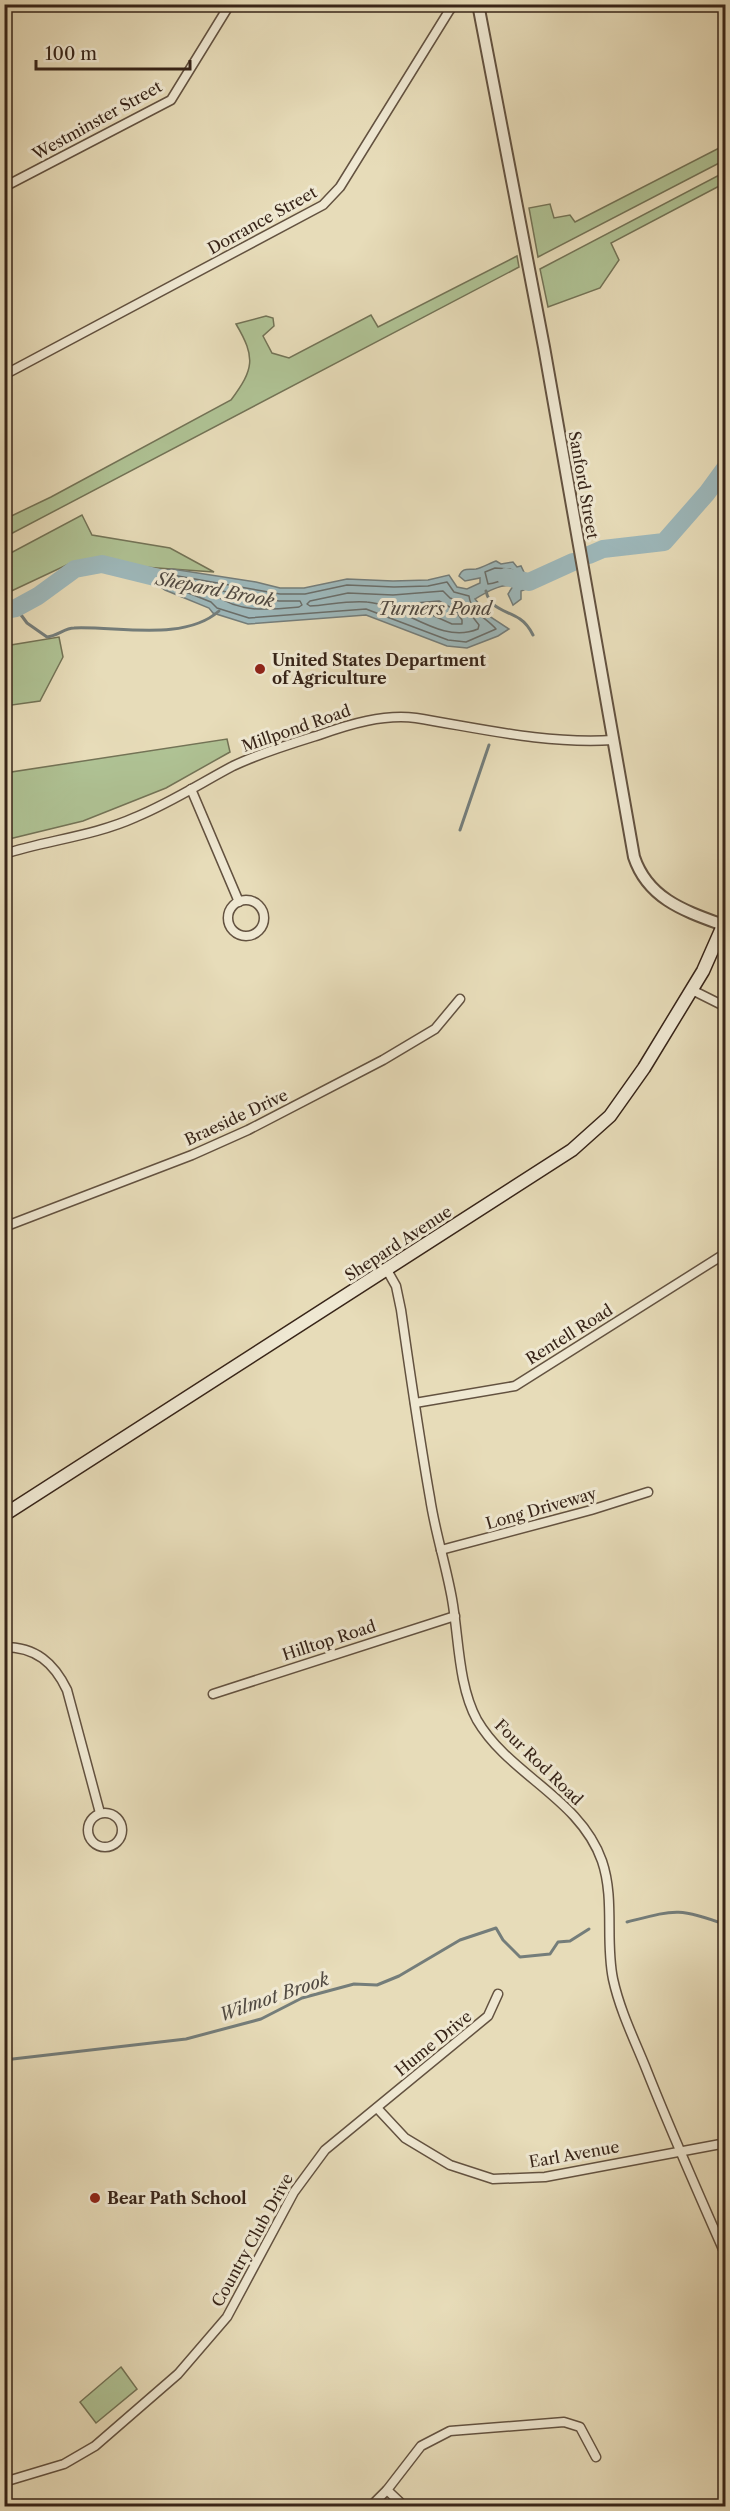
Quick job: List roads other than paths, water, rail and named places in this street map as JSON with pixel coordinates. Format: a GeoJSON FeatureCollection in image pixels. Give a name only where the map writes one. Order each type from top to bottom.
{"type":"FeatureCollection","features":[{"type":"Feature","properties":{"kind":"main road","name":"Shepard Avenue"},"geometry":{"type":"LineString","coordinates":[[4,1515],[544,1169],[592,1133],[610,1116],[628,1093],[692,990],[724,922]]}},
{"type":"Feature","properties":{"kind":"street","name":"Westminster Street"},"geometry":{"type":"LineString","coordinates":[[4,187],[171,100],[230,4]]}},
{"type":"Feature","properties":{"kind":"street","name":"Dorrance Street"},"geometry":{"type":"LineString","coordinates":[[4,375],[323,205],[340,187],[455,4]]}},
{"type":"Feature","properties":{"kind":"street","name":"Sanford Street"},"geometry":{"type":"LineString","coordinates":[[478,4],[544,346],[634,857],[644,881],[666,900],[724,922]]}},
{"type":"Feature","properties":{"kind":"street","name":"Millpond Road"},"geometry":{"type":"LineString","coordinates":[[4,854],[108,828],[137,817],[236,765],[267,752],[339,728],[380,718],[400,716],[416,718],[522,737],[587,742],[614,740]]}},
{"type":"Feature","properties":{"kind":"street"},"geometry":{"type":"LineString","coordinates":[[191,789],[239,902]]}},
{"type":"Feature","properties":{"kind":"street"},"geometry":{"type":"LineString","coordinates":[[249,900],[262,910],[262,926],[252,935],[238,934],[229,923],[229,913],[239,902],[249,900]]}},
{"type":"Feature","properties":{"kind":"street"},"geometry":{"type":"LineString","coordinates":[[692,990],[726,1007]]}},
{"type":"Feature","properties":{"kind":"street","name":"Braeside Drive"},"geometry":{"type":"LineString","coordinates":[[4,1227],[192,1155],[248,1130],[383,1060],[435,1029],[460,999]]}},
{"type":"Feature","properties":{"kind":"street","name":"Rentell Road"},"geometry":{"type":"LineString","coordinates":[[415,1403],[515,1386],[726,1253]]}},
{"type":"Feature","properties":{"kind":"street","name":"Four Rod Road"},"geometry":{"type":"LineString","coordinates":[[387,1270],[396,1286],[401,1310],[430,1500],[455,1616],[468,1697],[478,1721],[502,1750],[578,1820],[600,1856],[606,1879],[613,1979],[633,2036],[679,2150],[726,2256]]}},
{"type":"Feature","properties":{"kind":"street","name":"Long Driveway"},"geometry":{"type":"LineString","coordinates":[[441,1550],[591,1510],[648,1492]]}},
{"type":"Feature","properties":{"kind":"street","name":"Hilltop Road"},"geometry":{"type":"LineString","coordinates":[[213,1694],[455,1616]]}},
{"type":"Feature","properties":{"kind":"street"},"geometry":{"type":"LineString","coordinates":[[4,1647],[20,1647],[36,1653],[50,1663],[60,1675],[67,1690],[100,1813]]}},
{"type":"Feature","properties":{"kind":"street"},"geometry":{"type":"LineString","coordinates":[[100,1813],[114,1815],[121,1827],[118,1841],[107,1847],[94,1843],[88,1833],[90,1821],[100,1813]]}},
{"type":"Feature","properties":{"kind":"street","name":"Hume Drive"},"geometry":{"type":"LineString","coordinates":[[377,2108],[488,2016],[498,1994]]}},
{"type":"Feature","properties":{"kind":"street","name":"Earl Avenue"},"geometry":{"type":"LineString","coordinates":[[377,2108],[405,2138],[450,2166],[493,2180],[545,2177],[726,2143]]}},
{"type":"Feature","properties":{"kind":"street","name":"Country Club Drive"},"geometry":{"type":"LineString","coordinates":[[4,2482],[64,2464],[95,2446],[178,2374],[227,2317],[294,2192],[325,2150],[377,2108]]}},
{"type":"Feature","properties":{"kind":"street"},"geometry":{"type":"LineString","coordinates":[[371,2506],[387,2490],[421,2446],[450,2431],[564,2422],[580,2427],[585,2432],[596,2457]]}},
{"type":"Feature","properties":{"kind":"street"},"geometry":{"type":"LineString","coordinates":[[387,2490],[404,2506]]}},
{"type":"Feature","properties":{"kind":"water","name":"Turners Pond"},"geometry":{"type":"Polygon","coordinates":[[[496,561],[501,564],[513,562],[517,567],[521,566],[531,587],[521,591],[521,599],[513,605],[508,594],[513,586],[508,585],[488,591],[475,599],[489,616],[509,629],[498,636],[467,648],[447,646],[366,615],[248,624],[213,613],[209,608],[165,590],[141,573],[172,569],[280,588],[304,588],[347,579],[428,580],[449,575],[457,587],[467,589],[480,583],[480,578],[465,581],[459,576],[462,571],[496,561]]]}},
{"type":"Feature","properties":{"kind":"waterway","name":"Shepard Brook"},"geometry":{"type":"LineString","coordinates":[[589,555],[603,549],[664,542],[707,493],[726,467]]}},
{"type":"Feature","properties":{"kind":"waterway","name":"Shepard Brook"},"geometry":{"type":"LineString","coordinates":[[506,577],[529,582],[573,562]]}},
{"type":"Feature","properties":{"kind":"waterway","name":"Shepard Brook"},"geometry":{"type":"LineString","coordinates":[[4,610],[16,608],[38,596],[75,569],[102,564],[163,579]]}},
{"type":"Feature","properties":{"kind":"waterway"},"geometry":{"type":"LineString","coordinates":[[486,591],[495,606],[522,621],[533,635]]}},
{"type":"Feature","properties":{"kind":"waterway"},"geometry":{"type":"LineString","coordinates":[[16,608],[27,623],[47,637],[74,628],[169,629],[205,621],[219,611]]}},
{"type":"Feature","properties":{"kind":"waterway"},"geometry":{"type":"LineString","coordinates":[[460,830],[489,745]]}},
{"type":"Feature","properties":{"kind":"waterway","name":"Wilmot Brook"},"geometry":{"type":"LineString","coordinates":[[627,1922],[676,1912],[697,1915],[726,1925]]}},
{"type":"Feature","properties":{"kind":"waterway","name":"Wilmot Brook"},"geometry":{"type":"LineString","coordinates":[[4,2060],[186,2039],[261,2019],[302,1998],[354,1984],[377,1985],[399,1976],[460,1940],[496,1928],[503,1940],[520,1957],[550,1954],[558,1942],[570,1941],[589,1929]]}},
{"type":"Feature","properties":{"kind":"place","name":"United States Department of Agriculture"},"geometry":{"type":"Point","coordinates":[260,669]}},
{"type":"Feature","properties":{"kind":"place","name":"Bear Path School"},"geometry":{"type":"Point","coordinates":[95,2198]}}]}
